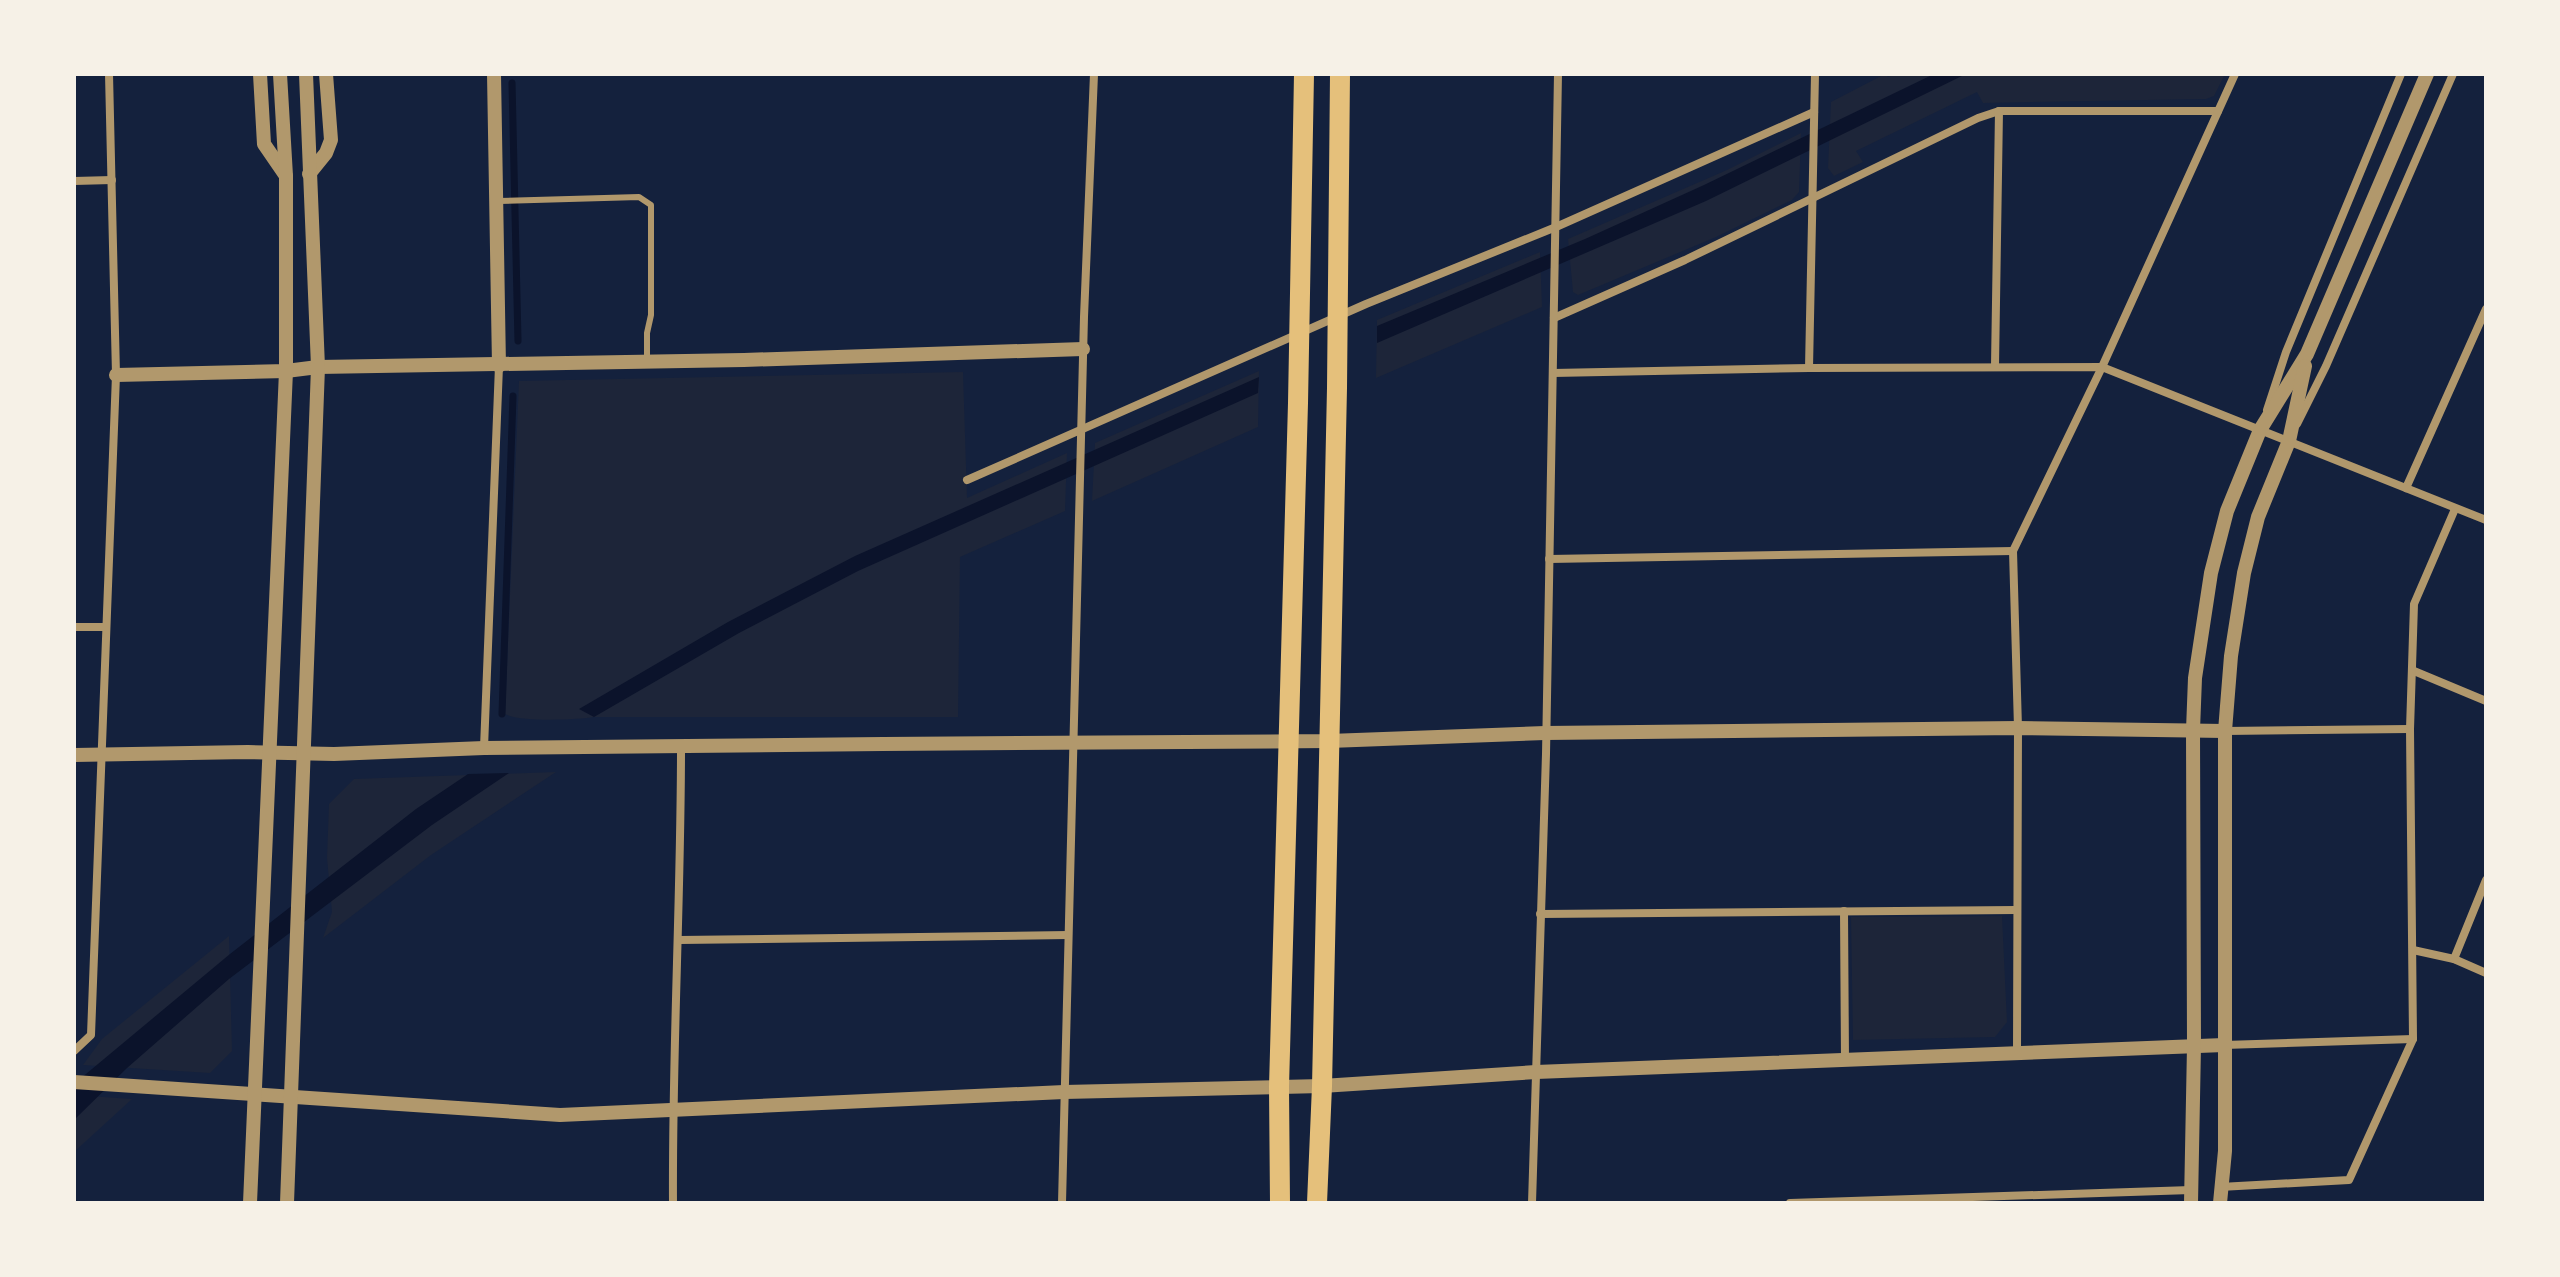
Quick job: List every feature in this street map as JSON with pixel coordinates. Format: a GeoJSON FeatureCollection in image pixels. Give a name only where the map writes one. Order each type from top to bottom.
{"type":"FeatureCollection","features":[{"type":"Feature","properties":{"kind":"main road"},"geometry":{"type":"LineString","coordinates":[[1280,1203],[1279,1087],[1304,74]]}},
{"type":"Feature","properties":{"kind":"main road"},"geometry":{"type":"LineString","coordinates":[[1317,1203],[1322,1086],[1340,74]]}},
{"type":"Feature","properties":{"kind":"street"},"geometry":{"type":"LineString","coordinates":[[74,1051],[91,1035],[116,375],[109,74]]}},
{"type":"Feature","properties":{"kind":"street"},"geometry":{"type":"LineString","coordinates":[[260,74],[264,144],[286,176]]}},
{"type":"Feature","properties":{"kind":"street"},"geometry":{"type":"LineString","coordinates":[[250,1203],[286,371],[286,176],[280,74]]}},
{"type":"Feature","properties":{"kind":"street"},"geometry":{"type":"LineString","coordinates":[[287,1203],[318,367],[306,74]]}},
{"type":"Feature","properties":{"kind":"street"},"geometry":{"type":"LineString","coordinates":[[309,174],[326,153],[331,140],[326,74]]}},
{"type":"Feature","properties":{"kind":"street"},"geometry":{"type":"LineString","coordinates":[[484,748],[503,201],[494,74]]}},
{"type":"Feature","properties":{"kind":"street"},"geometry":{"type":"LineString","coordinates":[[1062,1203],[1083,349],[1094,74]]}},
{"type":"Feature","properties":{"kind":"street"},"geometry":{"type":"LineString","coordinates":[[1532,1203],[1558,74]]}},
{"type":"Feature","properties":{"kind":"street"},"geometry":{"type":"LineString","coordinates":[[1809,368],[1815,74]]}},
{"type":"Feature","properties":{"kind":"street"},"geometry":{"type":"LineString","coordinates":[[2017,1054],[2018,728],[2013,551],[2102,367],[2235,74]]}},
{"type":"Feature","properties":{"kind":"street"},"geometry":{"type":"LineString","coordinates":[[1790,1203],[2191,1196],[2193,730],[2195,678],[2211,573],[2227,511],[2260,430],[2286,352],[2401,74]]}},
{"type":"Feature","properties":{"kind":"street"},"geometry":{"type":"LineString","coordinates":[[2260,430],[2307,354],[2427,74]]}},
{"type":"Feature","properties":{"kind":"street"},"geometry":{"type":"LineString","coordinates":[[2220,1203],[2225,1151],[2225,731],[2231,656],[2244,573],[2258,517],[2289,441],[2326,366],[2453,74]]}},
{"type":"Feature","properties":{"kind":"street"},"geometry":{"type":"LineString","coordinates":[[1554,318],[1813,199],[1978,118],[1999,111],[2218,111]]}},
{"type":"Feature","properties":{"kind":"street"},"geometry":{"type":"LineString","coordinates":[[1995,366],[1999,111]]}},
{"type":"Feature","properties":{"kind":"street"},"geometry":{"type":"LineString","coordinates":[[967,480],[1337,317],[1556,227],[1814,112]]}},
{"type":"Feature","properties":{"kind":"street"},"geometry":{"type":"LineString","coordinates":[[74,181],[112,180]]}},
{"type":"Feature","properties":{"kind":"street"},"geometry":{"type":"LineString","coordinates":[[2406,488],[2486,309]]}},
{"type":"Feature","properties":{"kind":"street"},"geometry":{"type":"LineString","coordinates":[[116,375],[286,371],[318,367],[499,366],[1083,349]]}},
{"type":"Feature","properties":{"kind":"street"},"geometry":{"type":"LineString","coordinates":[[2289,441],[2307,354]]}},
{"type":"Feature","properties":{"kind":"street"},"geometry":{"type":"LineString","coordinates":[[1553,373],[2102,367],[2486,520]]}},
{"type":"Feature","properties":{"kind":"street"},"geometry":{"type":"LineString","coordinates":[[2220,1187],[2349,1180],[2413,1039],[2410,729],[2414,604],[2455,509]]}},
{"type":"Feature","properties":{"kind":"street"},"geometry":{"type":"LineString","coordinates":[[1549,559],[2013,551]]}},
{"type":"Feature","properties":{"kind":"street"},"geometry":{"type":"LineString","coordinates":[[74,627],[106,627]]}},
{"type":"Feature","properties":{"kind":"street"},"geometry":{"type":"LineString","coordinates":[[2414,671],[2486,701]]}},
{"type":"Feature","properties":{"kind":"street"},"geometry":{"type":"LineString","coordinates":[[74,755],[1073,741],[1329,741],[1545,733],[2018,728],[2225,731],[2410,729]]}},
{"type":"Feature","properties":{"kind":"street"},"geometry":{"type":"LineString","coordinates":[[673,1203],[672,1110],[679,940],[681,748]]}},
{"type":"Feature","properties":{"kind":"street"},"geometry":{"type":"LineString","coordinates":[[2454,959],[2486,880]]}},
{"type":"Feature","properties":{"kind":"street"},"geometry":{"type":"LineString","coordinates":[[1540,914],[2016,910]]}},
{"type":"Feature","properties":{"kind":"street"},"geometry":{"type":"LineString","coordinates":[[1844,911],[1845,1061]]}},
{"type":"Feature","properties":{"kind":"street"},"geometry":{"type":"LineString","coordinates":[[679,940],[1068,935]]}},
{"type":"Feature","properties":{"kind":"street"},"geometry":{"type":"LineString","coordinates":[[2413,950],[2454,959],[2486,973]]}},
{"type":"Feature","properties":{"kind":"street"},"geometry":{"type":"LineString","coordinates":[[74,1082],[560,1115],[1064,1092],[1322,1086],[1536,1072],[2413,1039]]}},
{"type":"Feature","properties":{"kind":"lane"},"geometry":{"type":"LineString","coordinates":[[503,201],[639,197],[651,205],[651,315],[647,333],[647,362]]}},
{"type":"Feature","properties":{"kind":"shaded area"},"geometry":{"type":"Polygon","coordinates":[[[1885,74],[1888,77],[1895,74],[2225,74],[2214,96],[2206,99],[1983,103],[1977,92],[1856,151],[1863,162],[1834,176],[1828,168],[1831,102],[1885,74]]]}},
{"type":"Feature","properties":{"kind":"shaded area"},"geometry":{"type":"Polygon","coordinates":[[[1934,74],[1966,74],[1706,201],[1377,343],[1377,326],[1585,239],[1934,74]]]}},
{"type":"Feature","properties":{"kind":"shaded area"},"geometry":{"type":"Polygon","coordinates":[[[1801,133],[1799,192],[1792,200],[1716,237],[1578,295],[1573,292],[1568,239],[1727,170],[1801,133]]]}},
{"type":"Feature","properties":{"kind":"shaded area"},"geometry":{"type":"Polygon","coordinates":[[[1540,252],[1542,307],[1376,378],[1377,320],[1540,252]]]}},
{"type":"Feature","properties":{"kind":"shaded area"},"geometry":{"type":"Polygon","coordinates":[[[1259,371],[1258,427],[1092,501],[1095,443],[1259,371]]]}},
{"type":"Feature","properties":{"kind":"shaded area"},"geometry":{"type":"Polygon","coordinates":[[[963,372],[967,498],[1067,453],[1065,511],[960,557],[958,717],[594,717],[548,720],[505,714],[519,381],[963,372]]]}},
{"type":"Feature","properties":{"kind":"shaded area"},"geometry":{"type":"Polygon","coordinates":[[[1259,377],[1258,393],[858,571],[739,633],[594,717],[579,709],[728,622],[855,556],[1259,377]]]}},
{"type":"Feature","properties":{"kind":"shaded area"},"geometry":{"type":"Polygon","coordinates":[[[556,772],[431,855],[323,938],[332,912],[327,858],[329,804],[354,779],[556,772]]]}},
{"type":"Feature","properties":{"kind":"shaded area"},"geometry":{"type":"Polygon","coordinates":[[[509,773],[432,825],[229,979],[127,1068],[74,1120],[74,1084],[230,954],[416,809],[468,774],[509,773]]]}},
{"type":"Feature","properties":{"kind":"shaded area"},"geometry":{"type":"Polygon","coordinates":[[[2002,916],[2007,1022],[1995,1037],[1853,1040],[1851,917],[2002,916]]]}},
{"type":"Feature","properties":{"kind":"shaded area"},"geometry":{"type":"Polygon","coordinates":[[[229,936],[232,1051],[210,1073],[83,1065],[102,1039],[229,936]]]}},
{"type":"Feature","properties":{"kind":"shaded area"},"geometry":{"type":"Polygon","coordinates":[[[74,1095],[132,1099],[74,1152],[74,1095]]]}},
{"type":"Feature","properties":{"kind":"waterway"},"geometry":{"type":"LineString","coordinates":[[512,83],[518,341]]}},
{"type":"Feature","properties":{"kind":"waterway"},"geometry":{"type":"LineString","coordinates":[[502,714],[513,396]]}}]}
